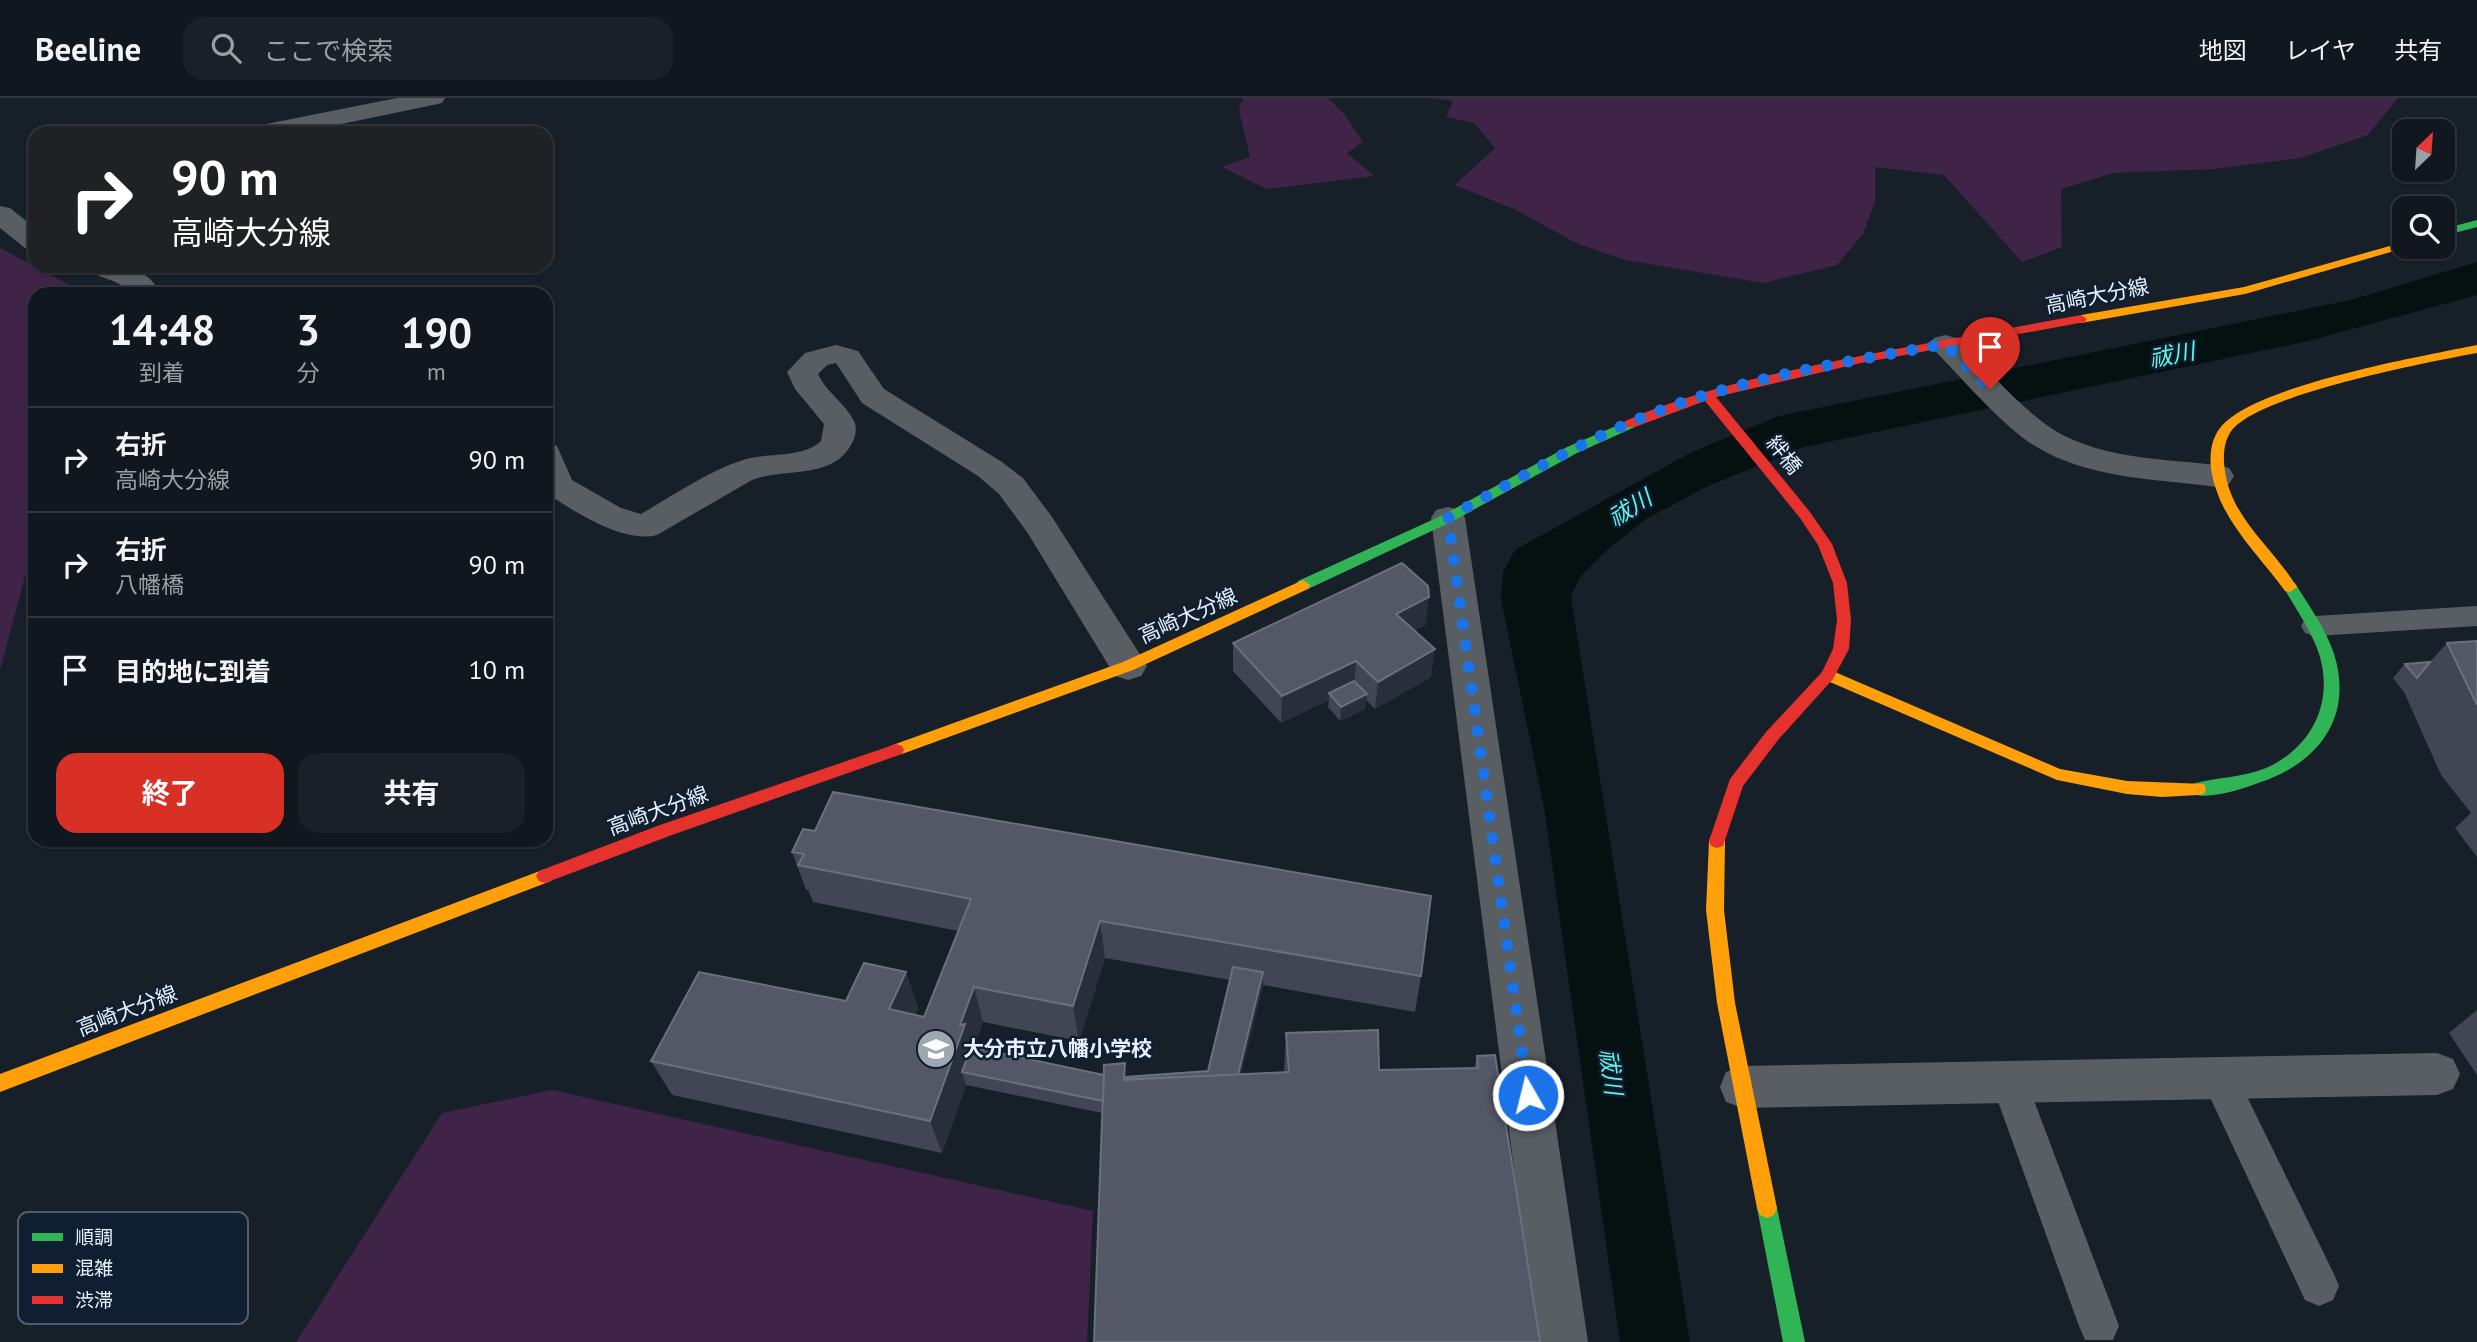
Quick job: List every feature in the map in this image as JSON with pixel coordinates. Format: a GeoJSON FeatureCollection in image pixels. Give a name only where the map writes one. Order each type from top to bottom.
{"type":"FeatureCollection","features":[{"type":"Feature","properties":{"kind":"main road"},"geometry":{"type":"LineString","coordinates":[[2455,229],[2477,223]]}},
{"type":"Feature","properties":{"kind":"main road","name":"高崎大分線"},"geometry":{"type":"LineString","coordinates":[[0,1083],[653,835],[955,730],[1128,666],[1448,518],[1572,450],[1651,414],[1707,396],[1840,363],[1951,351],[2245,290],[2392,248]]}},
{"type":"Feature","properties":{"kind":"main road"},"geometry":{"type":"LineString","coordinates":[[1794,1342],[1726,1003],[1715,909],[1716,845],[1736,784],[1772,736],[1828,676],[2058,774],[2110,786],[2166,791],[2225,788],[2270,776],[2307,753],[2331,716],[2331,675],[2315,626],[2226,499],[2217,476],[2227,426],[2240,414],[2280,399],[2400,365],[2477,349]]}},
{"type":"Feature","properties":{"kind":"main road","name":"絆橋"},"geometry":{"type":"LineString","coordinates":[[1707,396],[1805,515],[1825,544],[1840,583],[1844,620],[1841,649],[1828,676]]}},
{"type":"Feature","properties":{"kind":"street"},"geometry":{"type":"LineString","coordinates":[[295,126],[433,98]]}},
{"type":"Feature","properties":{"kind":"street"},"geometry":{"type":"LineString","coordinates":[[0,214],[28,236]]}},
{"type":"Feature","properties":{"kind":"street"},"geometry":{"type":"LineString","coordinates":[[120,273],[138,279]]}},
{"type":"Feature","properties":{"kind":"street"},"geometry":{"type":"LineString","coordinates":[[1951,351],[2026,425],[2058,446],[2083,456],[2217,476]]}},
{"type":"Feature","properties":{"kind":"street"},"geometry":{"type":"LineString","coordinates":[[553,472],[558,486],[609,516],[645,527],[738,473],[768,463],[810,460],[827,453],[839,439],[840,423],[806,382],[802,372],[816,359],[836,354],[847,358],[873,396],[990,469],[1011,486],[1040,525],[1128,666]]}},
{"type":"Feature","properties":{"kind":"street"},"geometry":{"type":"LineString","coordinates":[[1448,518],[1562,1342]]}},
{"type":"Feature","properties":{"kind":"street"},"geometry":{"type":"LineString","coordinates":[[1743,1087],[2437,1074]]}},
{"type":"Feature","properties":{"kind":"lane"},"geometry":{"type":"LineString","coordinates":[[2315,626],[2477,616]]}},
{"type":"Feature","properties":{"kind":"lane"},"geometry":{"type":"LineString","coordinates":[[2219,1078],[2319,1286]]}},
{"type":"Feature","properties":{"kind":"lane"},"geometry":{"type":"LineString","coordinates":[[2009,1082],[2099,1325]]}},
{"type":"Feature","properties":{"kind":"shaded area"},"geometry":{"type":"Polygon","coordinates":[[[1243,98],[1328,98],[1345,115],[1363,142],[1347,153],[1374,176],[1267,189],[1222,167],[1250,157],[1239,110],[1243,98]]]}},
{"type":"Feature","properties":{"kind":"shaded area"},"geometry":{"type":"Polygon","coordinates":[[[1432,98],[2398,98],[2368,135],[2300,158],[2215,169],[2113,173],[2061,189],[2062,247],[2022,262],[1944,175],[1875,167],[1875,202],[1863,234],[1837,265],[1763,283],[1625,260],[1578,244],[1516,210],[1455,185],[1495,148],[1474,123],[1446,117],[1453,101],[1432,98]]]}},
{"type":"Feature","properties":{"kind":"shaded area"},"geometry":{"type":"Polygon","coordinates":[[[0,248],[28,263],[28,273],[47,273],[73,287],[28,287],[28,565],[0,670],[0,248]]]}},
{"type":"Feature","properties":{"kind":"shaded area"},"geometry":{"type":"Polygon","coordinates":[[[552,1090],[1093,1211],[1087,1342],[296,1342],[442,1113],[552,1090]]]}},
{"type":"Feature","properties":{"kind":"water","name":"祓川"},"geometry":{"type":"Polygon","coordinates":[[[2477,262],[2477,295],[2304,342],[1804,447],[1708,486],[1646,519],[1608,549],[1581,576],[1571,596],[1690,1342],[1620,1342],[1544,807],[1501,599],[1503,572],[1515,550],[1692,452],[1779,416],[2351,300],[2477,262]]]}},
{"type":"Feature","properties":{"kind":"building"},"geometry":{"type":"Polygon","coordinates":[[[1402,563],[1428,586],[1429,597],[1396,614],[1435,649],[1378,682],[1356,661],[1282,696],[1233,643],[1402,563]]]}},
{"type":"Feature","properties":{"kind":"building"},"geometry":{"type":"Polygon","coordinates":[[[2477,641],[2477,705],[2447,643],[2477,641]]]}},
{"type":"Feature","properties":{"kind":"building"},"geometry":{"type":"Polygon","coordinates":[[[2430,662],[2417,678],[2405,664],[2430,662]]]}},
{"type":"Feature","properties":{"kind":"building"},"geometry":{"type":"Polygon","coordinates":[[[1354,681],[1367,694],[1341,707],[1329,693],[1354,681]]]}},
{"type":"Feature","properties":{"kind":"building"},"geometry":{"type":"Polygon","coordinates":[[[833,792],[1431,896],[1421,976],[1100,921],[1073,1006],[974,987],[960,1025],[965,1024],[930,1121],[651,1061],[699,972],[846,1001],[864,963],[906,972],[889,1009],[924,1017],[971,899],[798,865],[804,854],[792,852],[803,829],[815,831],[833,792]]]}},
{"type":"Feature","properties":{"kind":"building"},"geometry":{"type":"Polygon","coordinates":[[[1233,967],[1263,972],[1238,1075],[1127,1079],[1126,1077],[1208,1071],[1233,967]]]}},
{"type":"Feature","properties":{"kind":"building"},"geometry":{"type":"Polygon","coordinates":[[[1378,1030],[1379,1070],[1478,1068],[1477,1056],[1495,1055],[1540,1342],[1094,1342],[1104,1065],[1125,1063],[1124,1080],[1289,1072],[1286,1033],[1378,1030]]]}},
{"type":"Feature","properties":{"kind":"building"},"geometry":{"type":"Polygon","coordinates":[[[971,1047],[1104,1075],[1103,1101],[962,1072],[971,1047]]]}},
{"type":"Feature","properties":{"kind":"traffic: fast"},"geometry":{"type":"LineString","coordinates":[[2455,229],[2477,223]]}},
{"type":"Feature","properties":{"kind":"traffic: fast"},"geometry":{"type":"LineString","coordinates":[[1303,585],[1448,518],[1572,450],[1630,424]]}},
{"type":"Feature","properties":{"kind":"traffic: fast"},"geometry":{"type":"LineString","coordinates":[[2198,789],[2224,786],[2272,772],[2293,761],[2310,746],[2323,727],[2330,704],[2329,663],[2315,629],[2290,587]]}},
{"type":"Feature","properties":{"kind":"traffic: fast"},"geometry":{"type":"LineString","coordinates":[[1767,1208],[1794,1342]]}},
{"type":"Feature","properties":{"kind":"traffic: slow"},"geometry":{"type":"LineString","coordinates":[[2081,319],[2245,290],[2392,248]]}},
{"type":"Feature","properties":{"kind":"traffic: slow"},"geometry":{"type":"LineString","coordinates":[[2290,587],[2243,526],[2223,491],[2217,456],[2220,439],[2229,425],[2247,412],[2308,388],[2477,349]]}},
{"type":"Feature","properties":{"kind":"traffic: slow"},"geometry":{"type":"LineString","coordinates":[[896,750],[1128,666],[1303,585]]}},
{"type":"Feature","properties":{"kind":"traffic: slow"},"geometry":{"type":"LineString","coordinates":[[1828,675],[2057,774],[2127,788],[2198,789]]}},
{"type":"Feature","properties":{"kind":"traffic: slow"},"geometry":{"type":"LineString","coordinates":[[1717,841],[1715,910],[1726,1003],[1767,1208]]}},
{"type":"Feature","properties":{"kind":"traffic: slow"},"geometry":{"type":"LineString","coordinates":[[0,1083],[545,876]]}},
{"type":"Feature","properties":{"kind":"traffic: jam"},"geometry":{"type":"LineString","coordinates":[[1630,424],[1688,402],[1768,380],[1898,352],[2081,319]]}},
{"type":"Feature","properties":{"kind":"traffic: jam"},"geometry":{"type":"LineString","coordinates":[[1707,395],[1805,515],[1825,544],[1840,583],[1844,620],[1841,649],[1828,675],[1772,736],[1736,784],[1717,841]]}},
{"type":"Feature","properties":{"kind":"traffic: jam"},"geometry":{"type":"LineString","coordinates":[[545,876],[666,830],[896,750]]}},
{"type":"Feature","properties":{"kind":"place","name":"大分市立八幡小学校"},"geometry":{"type":"Point","coordinates":[936,1049]}},
{"type":"Feature","properties":{"kind":"route"},"geometry":{"type":"LineString","coordinates":[[1528,1095],[1448,518],[1572,450],[1651,414],[1745,385],[1840,363],[1945,344],[1990,389]]}}]}
